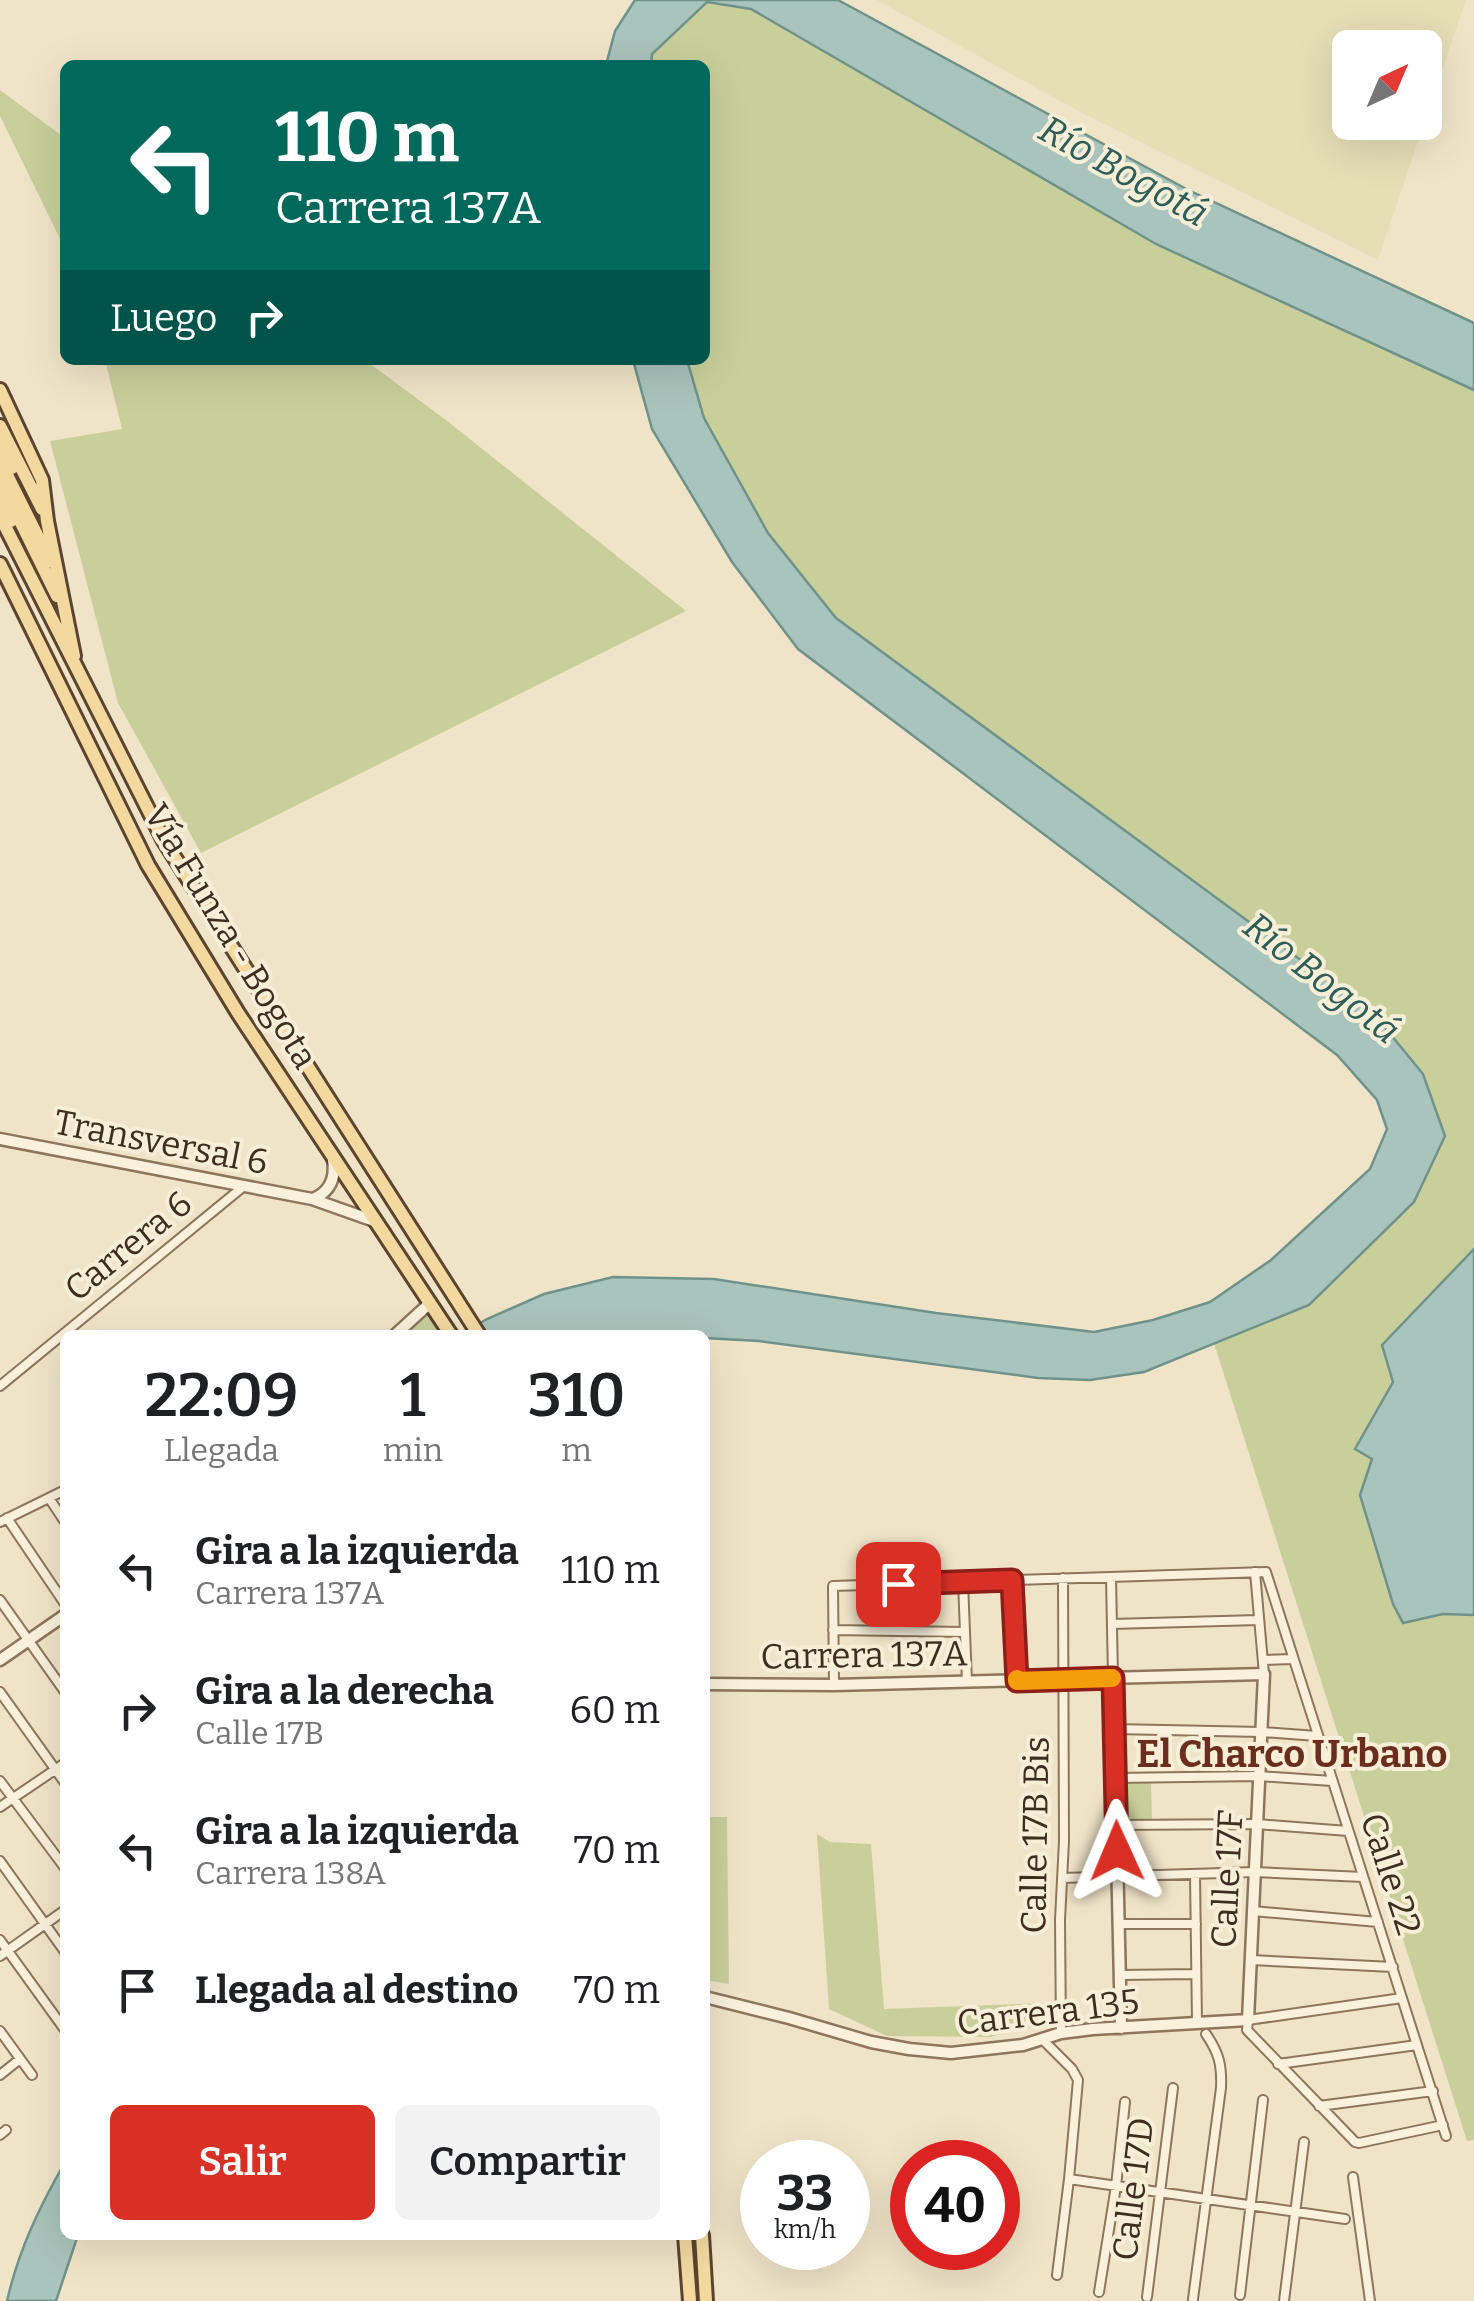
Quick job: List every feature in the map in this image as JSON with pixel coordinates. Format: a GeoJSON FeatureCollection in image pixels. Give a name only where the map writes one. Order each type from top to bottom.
{"type":"FeatureCollection","features":[{"type":"Feature","properties":{"kind":"main road"},"geometry":{"type":"LineString","coordinates":[[0,390],[42,480],[76,663]]}},
{"type":"Feature","properties":{"kind":"main road"},"geometry":{"type":"LineString","coordinates":[[0,408],[44,496]]}},
{"type":"Feature","properties":{"kind":"main road"},"geometry":{"type":"LineString","coordinates":[[0,426],[47,521]]}},
{"type":"Feature","properties":{"kind":"main road"},"geometry":{"type":"LineString","coordinates":[[0,444],[53,551]]}},
{"type":"Feature","properties":{"kind":"main road"},"geometry":{"type":"LineString","coordinates":[[0,460],[58,576]]}},
{"type":"Feature","properties":{"kind":"main road"},"geometry":{"type":"LineString","coordinates":[[0,480],[65,612]]}},
{"type":"Feature","properties":{"kind":"main road"},"geometry":{"type":"LineString","coordinates":[[0,499],[72,644]]}},
{"type":"Feature","properties":{"kind":"main road"},"geometry":{"type":"LineString","coordinates":[[0,516],[164,841],[476,1330]]}},
{"type":"Feature","properties":{"kind":"main road","name":"Vía Funza - Bogota"},"geometry":{"type":"LineString","coordinates":[[0,564],[148,866],[249,1030],[448,1330]]}},
{"type":"Feature","properties":{"kind":"main road"},"geometry":{"type":"LineString","coordinates":[[184,926],[208,913]]}},
{"type":"Feature","properties":{"kind":"main road"},"geometry":{"type":"LineString","coordinates":[[684,2240],[690,2301]]}},
{"type":"Feature","properties":{"kind":"main road"},"geometry":{"type":"LineString","coordinates":[[702,2240],[706,2301]]}},
{"type":"Feature","properties":{"kind":"street","name":"Transversal 6"},"geometry":{"type":"LineString","coordinates":[[0,1139],[312,1199],[377,1222]]}},
{"type":"Feature","properties":{"kind":"street","name":"Transversal 6"},"geometry":{"type":"LineString","coordinates":[[312,1199],[326,1192],[333,1178],[332,1154]]}},
{"type":"Feature","properties":{"kind":"street","name":"Carrera 6"},"geometry":{"type":"LineString","coordinates":[[68,1330],[244,1186]]}},
{"type":"Feature","properties":{"kind":"street"},"geometry":{"type":"LineString","coordinates":[[400,1330],[430,1303]]}},
{"type":"Feature","properties":{"kind":"street","name":"Carrera 6"},"geometry":{"type":"LineString","coordinates":[[0,1386],[60,1337]]}},
{"type":"Feature","properties":{"kind":"street"},"geometry":{"type":"LineString","coordinates":[[60,1492],[4,1520],[60,1597]]}},
{"type":"Feature","properties":{"kind":"street"},"geometry":{"type":"LineString","coordinates":[[49,1498],[60,1514]]}},
{"type":"Feature","properties":{"kind":"street"},"geometry":{"type":"LineString","coordinates":[[834,1686],[833,1586],[1255,1572]]}},
{"type":"Feature","properties":{"kind":"street","name":"Calle 22"},"geometry":{"type":"LineString","coordinates":[[1255,1572],[1266,1572],[1446,2136]]}},
{"type":"Feature","properties":{"kind":"street","name":"Calle 17F"},"geometry":{"type":"LineString","coordinates":[[1248,2020],[1264,1674],[1255,1572]]}},
{"type":"Feature","properties":{"kind":"street"},"geometry":{"type":"LineString","coordinates":[[1110,1577],[1121,2028]]}},
{"type":"Feature","properties":{"kind":"street","name":"Calle 17B Bis"},"geometry":{"type":"LineString","coordinates":[[1061,2033],[1063,1578]]}},
{"type":"Feature","properties":{"kind":"street"},"geometry":{"type":"LineString","coordinates":[[1012,1580],[1017,1681]]}},
{"type":"Feature","properties":{"kind":"street"},"geometry":{"type":"LineString","coordinates":[[964,1582],[967,1682]]}},
{"type":"Feature","properties":{"kind":"street"},"geometry":{"type":"LineString","coordinates":[[0,1600],[60,1685]]}},
{"type":"Feature","properties":{"kind":"street"},"geometry":{"type":"LineString","coordinates":[[0,1660],[60,1618]]}},
{"type":"Feature","properties":{"kind":"street"},"geometry":{"type":"LineString","coordinates":[[1112,1624],[1260,1620]]}},
{"type":"Feature","properties":{"kind":"street"},"geometry":{"type":"LineString","coordinates":[[833,1630],[965,1632]]}},
{"type":"Feature","properties":{"kind":"street"},"geometry":{"type":"LineString","coordinates":[[1263,1660],[1292,1659]]}},
{"type":"Feature","properties":{"kind":"street","name":"Carrera 137A"},"geometry":{"type":"LineString","coordinates":[[710,1684],[834,1686],[1264,1674]]}},
{"type":"Feature","properties":{"kind":"street"},"geometry":{"type":"LineString","coordinates":[[0,1692],[60,1776]]}},
{"type":"Feature","properties":{"kind":"street"},"geometry":{"type":"LineString","coordinates":[[1114,1728],[1317,1736]]}},
{"type":"Feature","properties":{"kind":"street"},"geometry":{"type":"LineString","coordinates":[[0,1807],[60,1767]]}},
{"type":"Feature","properties":{"kind":"street"},"geometry":{"type":"LineString","coordinates":[[1115,1778],[1260,1776],[1332,1781]]}},
{"type":"Feature","properties":{"kind":"street"},"geometry":{"type":"LineString","coordinates":[[0,1780],[60,1861]]}},
{"type":"Feature","properties":{"kind":"street"},"geometry":{"type":"LineString","coordinates":[[1116,1825],[1257,1824],[1348,1830]]}},
{"type":"Feature","properties":{"kind":"street"},"geometry":{"type":"LineString","coordinates":[[0,1861],[60,1945]]}},
{"type":"Feature","properties":{"kind":"street"},"geometry":{"type":"LineString","coordinates":[[1062,1878],[1255,1872],[1363,1877]]}},
{"type":"Feature","properties":{"kind":"street"},"geometry":{"type":"LineString","coordinates":[[1196,1874],[1197,2023]]}},
{"type":"Feature","properties":{"kind":"street"},"geometry":{"type":"LineString","coordinates":[[1253,1911],[1378,1922]]}},
{"type":"Feature","properties":{"kind":"street"},"geometry":{"type":"LineString","coordinates":[[4,1953],[60,1914]]}},
{"type":"Feature","properties":{"kind":"street"},"geometry":{"type":"LineString","coordinates":[[1119,1924],[1196,1924]]}},
{"type":"Feature","properties":{"kind":"street"},"geometry":{"type":"LineString","coordinates":[[0,1940],[4,1953],[60,2024]]}},
{"type":"Feature","properties":{"kind":"street"},"geometry":{"type":"LineString","coordinates":[[1251,1960],[1392,1968]]}},
{"type":"Feature","properties":{"kind":"street"},"geometry":{"type":"LineString","coordinates":[[1120,1975],[1196,1974]]}},
{"type":"Feature","properties":{"kind":"street","name":"Carrera 135"},"geometry":{"type":"LineString","coordinates":[[710,1998],[870,2042],[927,2052],[977,2051],[1024,2045],[1061,2033],[1248,2020],[1402,1998]]}},
{"type":"Feature","properties":{"kind":"street"},"geometry":{"type":"LineString","coordinates":[[1248,2020],[1248,2030],[1278,2064],[1359,2144],[1444,2124]]}},
{"type":"Feature","properties":{"kind":"street"},"geometry":{"type":"LineString","coordinates":[[0,2031],[32,2075]]}},
{"type":"Feature","properties":{"kind":"street"},"geometry":{"type":"LineString","coordinates":[[1194,2299],[1222,2066],[1219,2053],[1206,2034]]}},
{"type":"Feature","properties":{"kind":"street"},"geometry":{"type":"LineString","coordinates":[[1042,2039],[1078,2080],[1057,2276]]}},
{"type":"Feature","properties":{"kind":"street"},"geometry":{"type":"LineString","coordinates":[[1278,2064],[1418,2044]]}},
{"type":"Feature","properties":{"kind":"street"},"geometry":{"type":"LineString","coordinates":[[0,2074],[20,2059]]}},
{"type":"Feature","properties":{"kind":"street","name":"Calle 17D"},"geometry":{"type":"LineString","coordinates":[[1147,2296],[1173,2088]]}},
{"type":"Feature","properties":{"kind":"street"},"geometry":{"type":"LineString","coordinates":[[1319,2106],[1432,2091]]}},
{"type":"Feature","properties":{"kind":"street"},"geometry":{"type":"LineString","coordinates":[[1240,2295],[1263,2100]]}},
{"type":"Feature","properties":{"kind":"street"},"geometry":{"type":"LineString","coordinates":[[1099,2292],[1125,2102]]}},
{"type":"Feature","properties":{"kind":"street"},"geometry":{"type":"LineString","coordinates":[[1284,2301],[1304,2142]]}},
{"type":"Feature","properties":{"kind":"street"},"geometry":{"type":"LineString","coordinates":[[1353,2177],[1370,2301]]}},
{"type":"Feature","properties":{"kind":"street"},"geometry":{"type":"LineString","coordinates":[[1069,2180],[1345,2219]]}},
{"type":"Feature","properties":{"kind":"shaded area"},"geometry":{"type":"Polygon","coordinates":[[[877,0],[1466,0],[1442,71],[1442,30],[1332,30],[1332,140],[1418,140],[1378,260],[1080,112],[877,0]]]}},
{"type":"Feature","properties":{"kind":"green space"},"geometry":{"type":"Polygon","coordinates":[[[707,2],[751,9],[1156,244],[1474,390],[1474,2140],[1467,2141],[1214,1343],[1309,1305],[1445,1136],[1423,1074],[1373,1013],[836,618],[768,533],[704,418],[688,365],[710,365],[710,60],[651,60],[652,54],[707,2]]]}},
{"type":"Feature","properties":{"kind":"green space"},"geometry":{"type":"Polygon","coordinates":[[[0,90],[60,134],[60,239],[0,116],[0,90]]]}},
{"type":"Feature","properties":{"kind":"green space"},"geometry":{"type":"Polygon","coordinates":[[[106,365],[372,365],[686,611],[201,853],[118,703],[50,441],[122,429],[106,365]]]}},
{"type":"Feature","properties":{"kind":"green space"},"geometry":{"type":"Polygon","coordinates":[[[428,1313],[440,1330],[409,1330],[428,1313]]]}},
{"type":"Feature","properties":{"kind":"green space"},"geometry":{"type":"Polygon","coordinates":[[[1119,1782],[1151,1782],[1152,1821],[1120,1822],[1119,1782]]]}},
{"type":"Feature","properties":{"kind":"green space"},"geometry":{"type":"Polygon","coordinates":[[[710,1817],[727,1817],[729,1984],[710,1981],[710,1817]]]}},
{"type":"Feature","properties":{"kind":"green space"},"geometry":{"type":"Polygon","coordinates":[[[817,1834],[830,1842],[871,1844],[884,2009],[1045,2003],[1045,2024],[989,2037],[887,2036],[829,2009],[817,1834]]]}},
{"type":"Feature","properties":{"kind":"water","name":"Río Bogotá"},"geometry":{"type":"Polygon","coordinates":[[[635,0],[838,0],[1190,191],[1474,323],[1474,390],[1156,244],[751,9],[707,2],[652,54],[651,60],[607,60],[615,31],[635,0]]]}},
{"type":"Feature","properties":{"kind":"water","name":"Río Bogotá"},"geometry":{"type":"Polygon","coordinates":[[[634,365],[688,365],[704,418],[768,533],[836,618],[1373,1013],[1423,1074],[1445,1136],[1414,1202],[1309,1305],[1144,1372],[1090,1380],[1038,1378],[759,1341],[710,1338],[710,1330],[468,1330],[544,1294],[613,1277],[714,1279],[936,1313],[1094,1332],[1153,1320],[1210,1302],[1271,1260],[1370,1169],[1387,1129],[1377,1100],[1337,1055],[798,649],[732,562],[652,429],[634,365]]]}},
{"type":"Feature","properties":{"kind":"water"},"geometry":{"type":"Polygon","coordinates":[[[1474,1249],[1474,1615],[1443,1614],[1403,1623],[1393,1604],[1360,1495],[1372,1459],[1355,1449],[1393,1382],[1382,1345],[1474,1249]]]}},
{"type":"Feature","properties":{"kind":"water"},"geometry":{"type":"Polygon","coordinates":[[[60,2171],[60,2240],[76,2240],[56,2301],[7,2301],[17,2264],[60,2171]]]}},
{"type":"Feature","properties":{"kind":"slow traffic"},"geometry":{"type":"LineString","coordinates":[[1017,1679],[1112,1678]]}},
{"type":"Feature","properties":{"kind":"district","name":"El Charco Urbano"},"geometry":{"type":"Point","coordinates":[1292,1754]}},
{"type":"Feature","properties":{"kind":"route"},"geometry":{"type":"LineString","coordinates":[[898,1584],[1012,1580],[1017,1681],[1113,1678],[1117,1851]]}}]}
